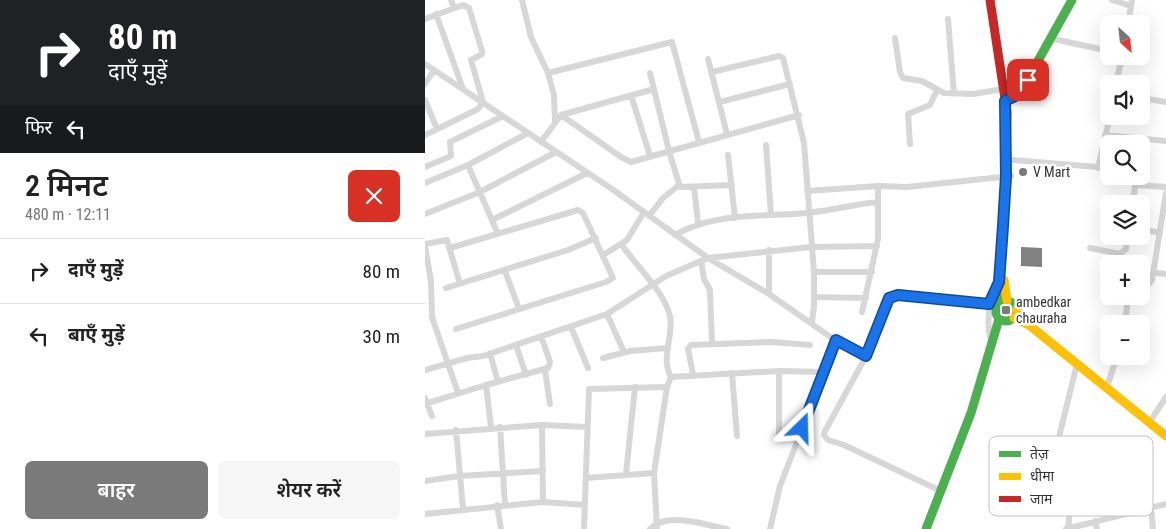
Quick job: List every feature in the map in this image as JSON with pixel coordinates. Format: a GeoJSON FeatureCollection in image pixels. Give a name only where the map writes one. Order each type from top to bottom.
{"type":"FeatureCollection","features":[{"type":"Feature","properties":{"kind":"main road"},"geometry":{"type":"LineString","coordinates":[[990,0],[1003,89],[1007,101],[1009,176],[1004,275],[1007,301]]}},
{"type":"Feature","properties":{"kind":"main road"},"geometry":{"type":"LineString","coordinates":[[925,529],[971,413],[999,319],[994,304],[999,282],[1012,160],[995,0]]}},
{"type":"Feature","properties":{"kind":"main road"},"geometry":{"type":"LineString","coordinates":[[1007,101],[1021,93],[1049,38],[1072,0]]}},
{"type":"Feature","properties":{"kind":"main road"},"geometry":{"type":"LineString","coordinates":[[994,304],[1007,301],[1013,304],[1015,314],[1166,436]]}},
{"type":"Feature","properties":{"kind":"main road"},"geometry":{"type":"LineString","coordinates":[[999,319],[1009,321],[1015,314]]}},
{"type":"Feature","properties":{"kind":"main road"},"geometry":{"type":"LineString","coordinates":[[1015,314],[1109,381],[1166,430]]}},
{"type":"Feature","properties":{"kind":"street"},"geometry":{"type":"LineString","coordinates":[[451,0],[454,8]]}},
{"type":"Feature","properties":{"kind":"street"},"geometry":{"type":"LineString","coordinates":[[522,0],[531,37],[548,73],[554,95],[555,121]]}},
{"type":"Feature","properties":{"kind":"street"},"geometry":{"type":"LineString","coordinates":[[1112,0],[1131,3]]}},
{"type":"Feature","properties":{"kind":"street"},"geometry":{"type":"LineString","coordinates":[[425,19],[463,5],[469,8],[482,51],[482,54],[471,60],[483,102]]}},
{"type":"Feature","properties":{"kind":"street"},"geometry":{"type":"LineString","coordinates":[[436,14],[463,89]]}},
{"type":"Feature","properties":{"kind":"street"},"geometry":{"type":"LineString","coordinates":[[948,19],[954,94]]}},
{"type":"Feature","properties":{"kind":"street"},"geometry":{"type":"LineString","coordinates":[[895,38],[901,76],[922,81],[937,90],[954,94],[973,94],[1003,89]]}},
{"type":"Feature","properties":{"kind":"street"},"geometry":{"type":"LineString","coordinates":[[1049,38],[1100,49]]}},
{"type":"Feature","properties":{"kind":"street"},"geometry":{"type":"LineString","coordinates":[[548,73],[672,42],[699,142]]}},
{"type":"Feature","properties":{"kind":"street"},"geometry":{"type":"LineString","coordinates":[[712,72],[779,56],[783,58],[799,115],[804,143],[814,272],[812,322]]}},
{"type":"Feature","properties":{"kind":"street"},"geometry":{"type":"LineString","coordinates":[[708,59],[727,134]]}},
{"type":"Feature","properties":{"kind":"street"},"geometry":{"type":"LineString","coordinates":[[425,64],[529,133],[708,258],[769,294],[836,340],[866,356]]}},
{"type":"Feature","properties":{"kind":"street"},"geometry":{"type":"LineString","coordinates":[[425,84],[435,70]]}},
{"type":"Feature","properties":{"kind":"street"},"geometry":{"type":"LineString","coordinates":[[650,73],[679,185],[683,188],[731,185]]}},
{"type":"Feature","properties":{"kind":"street"},"geometry":{"type":"LineString","coordinates":[[720,102],[790,84]]}},
{"type":"Feature","properties":{"kind":"street"},"geometry":{"type":"LineString","coordinates":[[541,142],[561,115],[654,89]]}},
{"type":"Feature","properties":{"kind":"street"},"geometry":{"type":"LineString","coordinates":[[910,144],[908,114],[930,105],[937,90]]}},
{"type":"Feature","properties":{"kind":"street"},"geometry":{"type":"LineString","coordinates":[[631,95],[650,156]]}},
{"type":"Feature","properties":{"kind":"street"},"geometry":{"type":"LineString","coordinates":[[1150,99],[1166,102]]}},
{"type":"Feature","properties":{"kind":"street"},"geometry":{"type":"LineString","coordinates":[[425,135],[477,108],[483,102]]}},
{"type":"Feature","properties":{"kind":"street"},"geometry":{"type":"LineString","coordinates":[[426,104],[437,129]]}},
{"type":"Feature","properties":{"kind":"street"},"geometry":{"type":"LineString","coordinates":[[561,115],[627,161],[799,115]]}},
{"type":"Feature","properties":{"kind":"street"},"geometry":{"type":"LineString","coordinates":[[425,167],[451,156],[451,142],[503,116]]}},
{"type":"Feature","properties":{"kind":"street"},"geometry":{"type":"LineString","coordinates":[[1105,135],[1108,125]]}},
{"type":"Feature","properties":{"kind":"street"},"geometry":{"type":"LineString","coordinates":[[425,183],[468,165],[529,133]]}},
{"type":"Feature","properties":{"kind":"street"},"geometry":{"type":"LineString","coordinates":[[1150,139],[1166,140]]}},
{"type":"Feature","properties":{"kind":"street"},"geometry":{"type":"LineString","coordinates":[[766,145],[771,215]]}},
{"type":"Feature","properties":{"kind":"street"},"geometry":{"type":"LineString","coordinates":[[425,214],[480,192],[556,152]]}},
{"type":"Feature","properties":{"kind":"street"},"geometry":{"type":"LineString","coordinates":[[728,155],[735,218]]}},
{"type":"Feature","properties":{"kind":"street"},"geometry":{"type":"LineString","coordinates":[[1012,160],[1098,168],[1100,159]]}},
{"type":"Feature","properties":{"kind":"street"},"geometry":{"type":"LineString","coordinates":[[468,165],[498,234]]}},
{"type":"Feature","properties":{"kind":"street"},"geometry":{"type":"LineString","coordinates":[[492,220],[587,173]]}},
{"type":"Feature","properties":{"kind":"street"},"geometry":{"type":"LineString","coordinates":[[807,191],[878,186],[907,187],[1009,176]]}},
{"type":"Feature","properties":{"kind":"street"},"geometry":{"type":"LineString","coordinates":[[603,255],[622,245],[646,214],[679,185]]}},
{"type":"Feature","properties":{"kind":"street"},"geometry":{"type":"LineString","coordinates":[[1135,195],[1137,185],[1166,187]]}},
{"type":"Feature","properties":{"kind":"street"},"geometry":{"type":"LineString","coordinates":[[862,312],[877,246],[878,186]]}},
{"type":"Feature","properties":{"kind":"street"},"geometry":{"type":"LineString","coordinates":[[694,187],[698,224]]}},
{"type":"Feature","properties":{"kind":"street"},"geometry":{"type":"LineString","coordinates":[[1150,282],[1154,272],[1166,193]]}},
{"type":"Feature","properties":{"kind":"street"},"geometry":{"type":"LineString","coordinates":[[675,235],[698,224],[735,218],[808,213],[878,202]]}},
{"type":"Feature","properties":{"kind":"street"},"geometry":{"type":"LineString","coordinates":[[451,248],[578,210],[583,213],[612,274],[611,280],[456,329]]}},
{"type":"Feature","properties":{"kind":"street"},"geometry":{"type":"LineString","coordinates":[[1150,231],[1160,233]]}},
{"type":"Feature","properties":{"kind":"street"},"geometry":{"type":"LineString","coordinates":[[446,288],[505,271],[596,238]]}},
{"type":"Feature","properties":{"kind":"street"},"geometry":{"type":"LineString","coordinates":[[458,393],[428,306],[431,281],[425,245],[447,240],[451,248],[460,284]]}},
{"type":"Feature","properties":{"kind":"street"},"geometry":{"type":"LineString","coordinates":[[622,245],[652,284],[670,316],[671,329],[667,368],[671,377],[667,387],[654,473],[657,526]]}},
{"type":"Feature","properties":{"kind":"street"},"geometry":{"type":"LineString","coordinates":[[1090,248],[1120,254],[1126,249],[1127,245]]}},
{"type":"Feature","properties":{"kind":"street"},"geometry":{"type":"LineString","coordinates":[[425,370],[467,358],[490,354],[607,314],[652,284],[672,273],[708,258],[811,247],[877,246]]}},
{"type":"Feature","properties":{"kind":"street"},"geometry":{"type":"LineString","coordinates":[[769,250],[769,294]]}},
{"type":"Feature","properties":{"kind":"street"},"geometry":{"type":"LineString","coordinates":[[701,261],[704,279],[710,290],[712,343]]}},
{"type":"Feature","properties":{"kind":"street"},"geometry":{"type":"LineString","coordinates":[[505,271],[519,309]]}},
{"type":"Feature","properties":{"kind":"street"},"geometry":{"type":"LineString","coordinates":[[814,272],[872,272]]}},
{"type":"Feature","properties":{"kind":"street"},"geometry":{"type":"LineString","coordinates":[[1154,272],[1166,274]]}},
{"type":"Feature","properties":{"kind":"street"},"geometry":{"type":"LineString","coordinates":[[941,491],[825,438],[825,431],[866,356],[887,302],[893,296],[994,304],[989,331],[991,342]]}},
{"type":"Feature","properties":{"kind":"street"},"geometry":{"type":"LineString","coordinates":[[814,297],[866,298]]}},
{"type":"Feature","properties":{"kind":"street"},"geometry":{"type":"LineString","coordinates":[[607,314],[624,352]]}},
{"type":"Feature","properties":{"kind":"street"},"geometry":{"type":"LineString","coordinates":[[571,327],[588,368]]}},
{"type":"Feature","properties":{"kind":"street"},"geometry":{"type":"LineString","coordinates":[[432,416],[426,402],[545,370],[551,362],[541,336]]}},
{"type":"Feature","properties":{"kind":"street"},"geometry":{"type":"LineString","coordinates":[[770,529],[780,486],[836,340]]}},
{"type":"Feature","properties":{"kind":"street"},"geometry":{"type":"LineString","coordinates":[[693,374],[689,346],[712,343],[771,342],[809,345]]}},
{"type":"Feature","properties":{"kind":"street"},"geometry":{"type":"LineString","coordinates":[[516,345],[526,375]]}},
{"type":"Feature","properties":{"kind":"street"},"geometry":{"type":"LineString","coordinates":[[603,358],[624,352],[668,348]]}},
{"type":"Feature","properties":{"kind":"street"},"geometry":{"type":"LineString","coordinates":[[490,354],[498,382]]}},
{"type":"Feature","properties":{"kind":"street"},"geometry":{"type":"LineString","coordinates":[[1059,436],[1077,364]]}},
{"type":"Feature","properties":{"kind":"street"},"geometry":{"type":"LineString","coordinates":[[1109,381],[1114,365]]}},
{"type":"Feature","properties":{"kind":"street"},"geometry":{"type":"LineString","coordinates":[[545,370],[550,404]]}},
{"type":"Feature","properties":{"kind":"street"},"geometry":{"type":"LineString","coordinates":[[671,377],[693,374],[779,371],[824,372]]}},
{"type":"Feature","properties":{"kind":"street"},"geometry":{"type":"LineString","coordinates":[[779,371],[779,433]]}},
{"type":"Feature","properties":{"kind":"street"},"geometry":{"type":"LineString","coordinates":[[733,373],[737,436]]}},
{"type":"Feature","properties":{"kind":"street"},"geometry":{"type":"LineString","coordinates":[[486,385],[491,427]]}},
{"type":"Feature","properties":{"kind":"street"},"geometry":{"type":"LineString","coordinates":[[627,474],[635,387]]}},
{"type":"Feature","properties":{"kind":"street"},"geometry":{"type":"LineString","coordinates":[[584,529],[589,389],[667,387]]}},
{"type":"Feature","properties":{"kind":"street"},"geometry":{"type":"LineString","coordinates":[[1153,418],[1166,398]]}},
{"type":"Feature","properties":{"kind":"street"},"geometry":{"type":"LineString","coordinates":[[425,434],[491,427],[542,425],[587,427]]}},
{"type":"Feature","properties":{"kind":"street"},"geometry":{"type":"LineString","coordinates":[[542,425],[543,502]]}},
{"type":"Feature","properties":{"kind":"street"},"geometry":{"type":"LineString","coordinates":[[500,427],[505,504]]}},
{"type":"Feature","properties":{"kind":"street"},"geometry":{"type":"LineString","coordinates":[[456,430],[463,509]]}},
{"type":"Feature","properties":{"kind":"street"},"geometry":{"type":"LineString","coordinates":[[425,481],[459,476],[543,471]]}},
{"type":"Feature","properties":{"kind":"street"},"geometry":{"type":"LineString","coordinates":[[587,478],[654,473]]}},
{"type":"Feature","properties":{"kind":"street"},"geometry":{"type":"LineString","coordinates":[[425,514],[505,504],[543,502],[585,505]]}},
{"type":"Feature","properties":{"kind":"street"},"geometry":{"type":"LineString","coordinates":[[1153,507],[1166,504]]}},
{"type":"Feature","properties":{"kind":"street"},"geometry":{"type":"LineString","coordinates":[[497,505],[501,529]]}},
{"type":"Feature","properties":{"kind":"street"},"geometry":{"type":"LineString","coordinates":[[1069,516],[1067,529],[1115,516]]}},
{"type":"Feature","properties":{"kind":"street"},"geometry":{"type":"LineString","coordinates":[[1152,516],[1153,529]]}},
{"type":"Feature","properties":{"kind":"street"},"geometry":{"type":"LineString","coordinates":[[649,529],[667,520],[727,529]]}},
{"type":"Feature","properties":{"kind":"street"},"geometry":{"type":"LineString","coordinates":[[1095,521],[1097,529]]}},
{"type":"Feature","properties":{"kind":"building"},"geometry":{"type":"Polygon","coordinates":[[[1021,247],[1042,248],[1042,267],[1021,266],[1021,247]]]}},
{"type":"Feature","properties":{"kind":"traffic: fast"},"geometry":{"type":"LineString","coordinates":[[1005,101],[1020,93],[1072,0]]}},
{"type":"Feature","properties":{"kind":"traffic: fast"},"geometry":{"type":"LineString","coordinates":[[998,305],[1006,167]]}},
{"type":"Feature","properties":{"kind":"traffic: fast"},"geometry":{"type":"LineString","coordinates":[[1006,301],[1013,304],[1016,311],[1013,318],[1006,321],[999,318],[996,311],[999,304],[1006,301]]}},
{"type":"Feature","properties":{"kind":"traffic: fast"},"geometry":{"type":"LineString","coordinates":[[926,529],[971,413],[999,319]]}},
{"type":"Feature","properties":{"kind":"traffic: slow"},"geometry":{"type":"LineString","coordinates":[[1004,280],[1007,301]]}},
{"type":"Feature","properties":{"kind":"traffic: slow"},"geometry":{"type":"LineString","coordinates":[[1016,310],[1032,321]]}},
{"type":"Feature","properties":{"kind":"traffic: slow"},"geometry":{"type":"LineString","coordinates":[[1014,318],[1029,325],[1166,436]]}},
{"type":"Feature","properties":{"kind":"traffic: jam"},"geometry":{"type":"LineString","coordinates":[[990,0],[1007,112],[1006,167]]}},
{"type":"Feature","properties":{"kind":"place","name":"V Mart"},"geometry":{"type":"Point","coordinates":[1023,172]}},
{"type":"Feature","properties":{"kind":"place","name":"ambedkar chauraha"},"geometry":{"type":"Point","coordinates":[1006,310]}},
{"type":"Feature","properties":{"kind":"route"},"geometry":{"type":"LineString","coordinates":[[802,428],[836,340],[842,345],[866,356],[889,298],[898,295],[917,296],[989,304],[999,282],[1006,176],[1007,112],[1005,101],[1021,93],[1028,80]]}}]}
